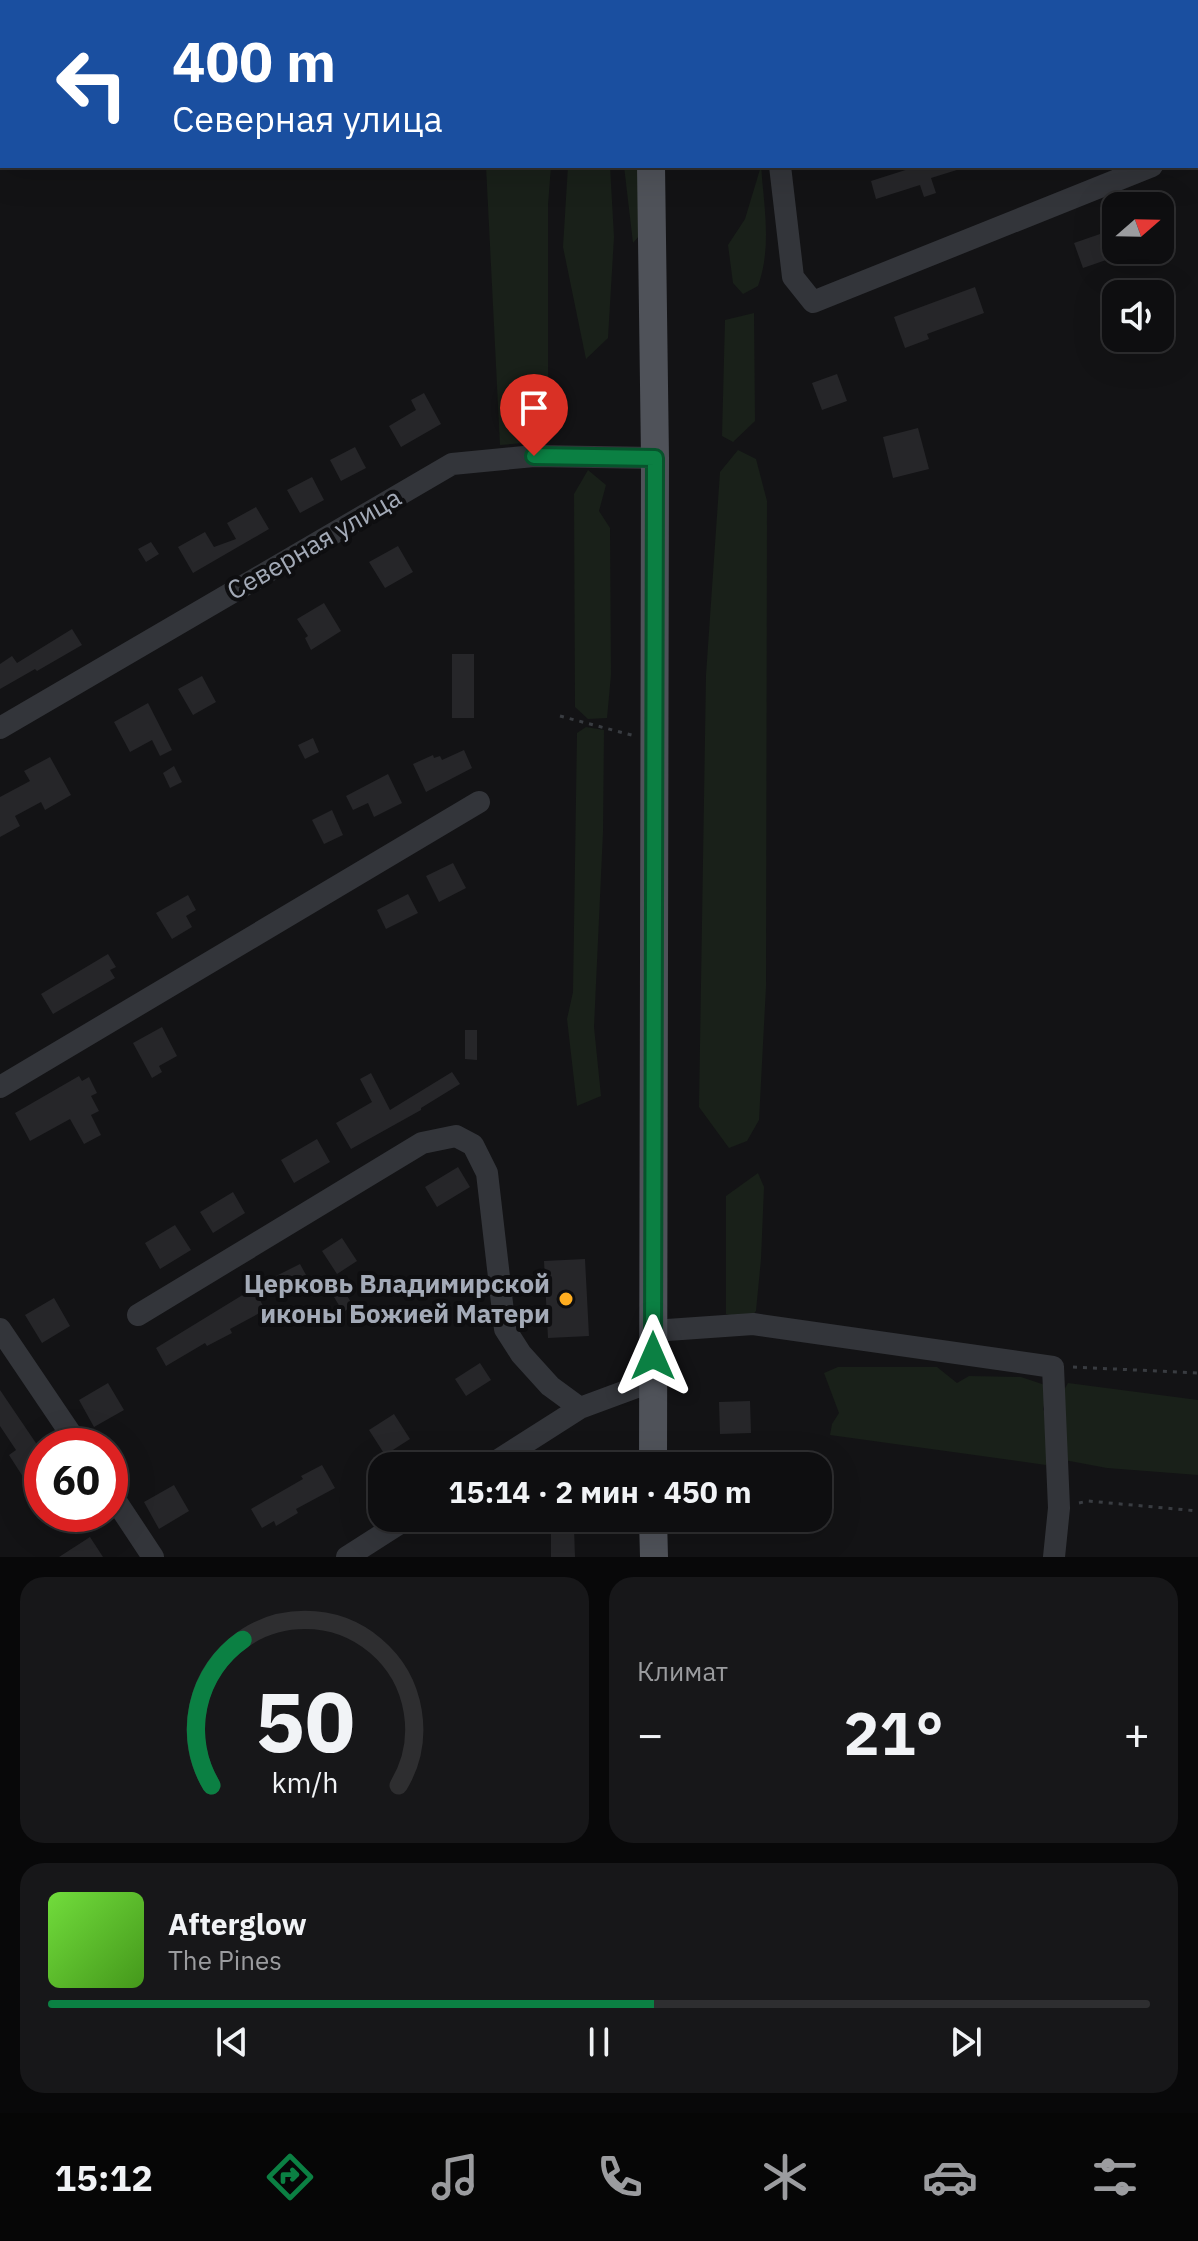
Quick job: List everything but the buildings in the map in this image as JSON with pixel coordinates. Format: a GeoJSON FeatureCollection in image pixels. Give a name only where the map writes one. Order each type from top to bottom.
{"type":"FeatureCollection","features":[{"type":"Feature","properties":{"kind":"main road"},"geometry":{"type":"LineString","coordinates":[[651,168],[655,458],[653,1452]]}},
{"type":"Feature","properties":{"kind":"main road"},"geometry":{"type":"LineString","coordinates":[[653,1532],[654,1557]]}},
{"type":"Feature","properties":{"kind":"street"},"geometry":{"type":"LineString","coordinates":[[780,168],[793,277],[813,302],[1147,168]]}},
{"type":"Feature","properties":{"kind":"street","name":"Северная улица"},"geometry":{"type":"LineString","coordinates":[[0,728],[452,464],[534,456],[655,458]]}},
{"type":"Feature","properties":{"kind":"street"},"geometry":{"type":"LineString","coordinates":[[0,1087],[479,802]]}},
{"type":"Feature","properties":{"kind":"street"},"geometry":{"type":"LineString","coordinates":[[138,1315],[422,1143],[456,1136],[473,1145],[487,1173],[505,1329],[521,1354],[550,1386],[580,1408]]}},
{"type":"Feature","properties":{"kind":"street"},"geometry":{"type":"LineString","coordinates":[[653,1331],[753,1324],[1053,1367],[1059,1508],[1054,1557]]}},
{"type":"Feature","properties":{"kind":"street"},"geometry":{"type":"LineString","coordinates":[[0,1329],[67,1428]]}},
{"type":"Feature","properties":{"kind":"street"},"geometry":{"type":"LineString","coordinates":[[511,1452],[580,1408],[653,1381]]}},
{"type":"Feature","properties":{"kind":"street"},"geometry":{"type":"LineString","coordinates":[[128,1519],[153,1557]]}},
{"type":"Feature","properties":{"kind":"street"},"geometry":{"type":"LineString","coordinates":[[347,1557],[386,1532]]}},
{"type":"Feature","properties":{"kind":"path"},"geometry":{"type":"LineString","coordinates":[[560,716],[654,741]]}},
{"type":"Feature","properties":{"kind":"path"},"geometry":{"type":"LineString","coordinates":[[1053,1367],[1198,1373]]}},
{"type":"Feature","properties":{"kind":"path"},"geometry":{"type":"LineString","coordinates":[[1059,1508],[1088,1501],[1198,1511]]}},
{"type":"Feature","properties":{"kind":"shaded area"},"geometry":{"type":"Polygon","coordinates":[[[486,168],[551,168],[548,205],[548,441],[500,445],[486,168]]]}},
{"type":"Feature","properties":{"kind":"shaded area"},"geometry":{"type":"Polygon","coordinates":[[[568,168],[610,168],[614,237],[608,338],[586,359],[563,247],[568,168]]]}},
{"type":"Feature","properties":{"kind":"shaded area"},"geometry":{"type":"Polygon","coordinates":[[[624,168],[637,168],[646,228],[633,243],[624,168]]]}},
{"type":"Feature","properties":{"kind":"shaded area"},"geometry":{"type":"Polygon","coordinates":[[[761,168],[765,257],[758,286],[743,294],[733,283],[728,245],[745,219],[761,168]]]}},
{"type":"Feature","properties":{"kind":"shaded area"},"geometry":{"type":"Polygon","coordinates":[[[754,313],[755,421],[733,442],[722,436],[725,320],[754,313]]]}},
{"type":"Feature","properties":{"kind":"shaded area"},"geometry":{"type":"Polygon","coordinates":[[[738,450],[756,459],[767,501],[766,987],[759,1120],[747,1141],[729,1148],[699,1107],[706,675],[720,472],[738,450]]]}},
{"type":"Feature","properties":{"kind":"shaded area"},"geometry":{"type":"Polygon","coordinates":[[[588,470],[606,485],[599,511],[610,528],[611,675],[607,718],[588,719],[575,707],[574,494],[588,470]]]}},
{"type":"Feature","properties":{"kind":"shaded area"},"geometry":{"type":"Polygon","coordinates":[[[586,727],[604,730],[603,832],[594,1027],[601,1096],[577,1106],[567,1019],[573,992],[577,733],[586,727]]]}},
{"type":"Feature","properties":{"kind":"shaded area"},"geometry":{"type":"Polygon","coordinates":[[[758,1173],[764,1187],[761,1259],[756,1311],[748,1320],[726,1314],[726,1196],[758,1173]]]}},
{"type":"Feature","properties":{"kind":"shaded area"},"geometry":{"type":"Polygon","coordinates":[[[838,1367],[937,1367],[957,1383],[969,1376],[1021,1377],[1048,1386],[1043,1409],[1055,1437],[1046,1465],[830,1435],[839,1413],[824,1373],[838,1367]]]}},
{"type":"Feature","properties":{"kind":"shaded area"},"geometry":{"type":"Polygon","coordinates":[[[1068,1383],[1198,1400],[1198,1475],[1107,1468],[1059,1459],[1054,1408],[1068,1383]]]}},
{"type":"Feature","properties":{"kind":"place","name":"Церковь Владимирской иконы Божией Матери"},"geometry":{"type":"Point","coordinates":[566,1299]}},
{"type":"Feature","properties":{"kind":"route"},"geometry":{"type":"LineString","coordinates":[[534,456],[655,458],[653,1356]]}}]}
